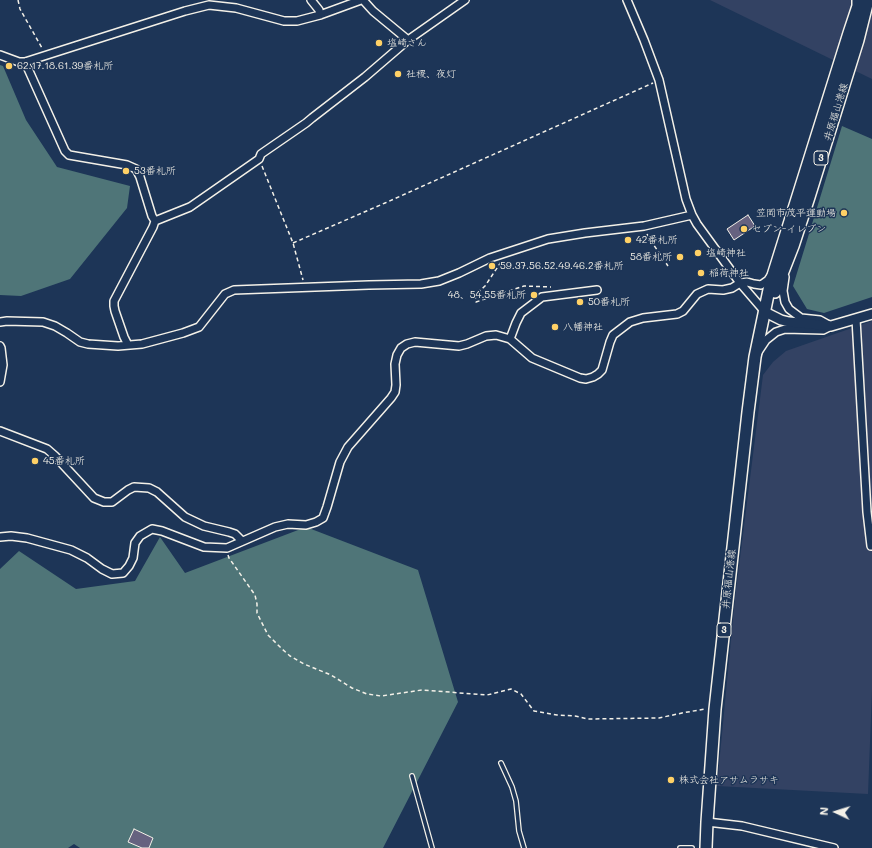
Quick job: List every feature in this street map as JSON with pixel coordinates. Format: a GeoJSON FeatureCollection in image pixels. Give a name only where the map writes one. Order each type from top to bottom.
{"type":"FeatureCollection","features":[{"type":"Feature","properties":{"kind":"main road","name":"井原福山港線"},"geometry":{"type":"LineString","coordinates":[[706,848],[715,709],[755,357],[770,285],[850,33],[858,6],[858,0]]}},
{"type":"Feature","properties":{"kind":"main road","name":"井原福山港線"},"geometry":{"type":"LineString","coordinates":[[765,312],[774,296],[793,246],[858,40],[868,0]]}},
{"type":"Feature","properties":{"kind":"street"},"geometry":{"type":"LineString","coordinates":[[311,0],[319,10],[320,15]]}},
{"type":"Feature","properties":{"kind":"street"},"geometry":{"type":"LineString","coordinates":[[0,55],[19,62],[25,62],[185,11],[209,5],[236,8],[284,21],[296,21],[320,15],[362,0],[408,40]]}},
{"type":"Feature","properties":{"kind":"street"},"geometry":{"type":"LineString","coordinates":[[155,221],[190,207],[259,159],[261,154],[306,123],[365,77],[408,40],[465,0]]}},
{"type":"Feature","properties":{"kind":"street"},"geometry":{"type":"LineString","coordinates":[[627,0],[659,80],[686,199],[696,224],[740,283],[765,312],[781,320],[789,322],[831,326]]}},
{"type":"Feature","properties":{"kind":"street"},"geometry":{"type":"LineString","coordinates":[[25,62],[65,151],[69,155],[127,165],[136,169],[140,177],[152,216],[155,221],[114,300],[115,312],[128,345]]}},
{"type":"Feature","properties":{"kind":"street"},"geometry":{"type":"LineString","coordinates":[[0,322],[43,322],[61,330],[80,342],[118,346],[142,344],[199,328],[225,294],[234,290],[421,284],[439,281],[501,254],[548,239],[644,226],[692,215]]}},
{"type":"Feature","properties":{"kind":"street"},"geometry":{"type":"LineString","coordinates":[[793,246],[793,254],[784,279],[782,291],[785,302],[789,309],[801,318],[820,320],[831,326]]}},
{"type":"Feature","properties":{"kind":"street"},"geometry":{"type":"LineString","coordinates":[[0,537],[11,536],[27,538],[71,550],[112,574],[123,573],[133,558],[135,543],[140,536],[152,529],[162,531],[204,548],[227,548],[275,527],[288,524],[306,525],[316,522],[323,518],[340,462],[348,447],[395,392],[395,364],[397,356],[401,348],[407,344],[415,342],[459,346],[486,336],[496,335],[510,339],[532,358],[580,378],[586,379],[598,374],[602,370],[613,335],[630,322],[643,318],[677,314],[683,311],[697,294],[708,290],[728,289],[740,283],[747,282],[761,284],[768,280],[775,261],[779,256]]}},
{"type":"Feature","properties":{"kind":"street"},"geometry":{"type":"LineString","coordinates":[[510,339],[521,313],[542,297],[597,290]]}},
{"type":"Feature","properties":{"kind":"street"},"geometry":{"type":"LineString","coordinates":[[755,357],[766,340],[776,332],[786,328],[823,330],[831,326],[872,314]]}},
{"type":"Feature","properties":{"kind":"street"},"geometry":{"type":"LineString","coordinates":[[856,319],[867,512],[871,546]]}},
{"type":"Feature","properties":{"kind":"street"},"geometry":{"type":"LineString","coordinates":[[0,346],[3,365],[0,382]]}},
{"type":"Feature","properties":{"kind":"street"},"geometry":{"type":"LineString","coordinates":[[0,431],[47,448],[94,498],[104,502],[112,502],[134,486],[149,488],[157,492],[185,517],[204,526],[235,534],[242,541]]}},
{"type":"Feature","properties":{"kind":"street"},"geometry":{"type":"LineString","coordinates":[[707,822],[742,826],[834,848]]}},
{"type":"Feature","properties":{"kind":"lane"},"geometry":{"type":"LineString","coordinates":[[502,764],[516,800],[519,831],[524,848]]}},
{"type":"Feature","properties":{"kind":"lane"},"geometry":{"type":"LineString","coordinates":[[412,776],[432,848]]}},
{"type":"Feature","properties":{"kind":"lane"},"geometry":{"type":"LineString","coordinates":[[680,848],[692,848]]}},
{"type":"Feature","properties":{"kind":"path"},"geometry":{"type":"LineString","coordinates":[[18,0],[20,9],[46,55]]}},
{"type":"Feature","properties":{"kind":"path"},"geometry":{"type":"LineString","coordinates":[[293,243],[359,215],[659,80]]}},
{"type":"Feature","properties":{"kind":"path"},"geometry":{"type":"LineString","coordinates":[[259,159],[293,243],[305,288]]}},
{"type":"Feature","properties":{"kind":"path"},"geometry":{"type":"LineString","coordinates":[[644,226],[649,238],[668,266]]}},
{"type":"Feature","properties":{"kind":"path"},"geometry":{"type":"LineString","coordinates":[[501,254],[501,262],[486,286],[474,295],[476,302],[524,286],[553,288]]}},
{"type":"Feature","properties":{"kind":"path"},"geometry":{"type":"LineString","coordinates":[[227,548],[230,558],[255,595],[258,604],[257,613],[268,635],[290,656],[304,664],[331,675],[352,688],[367,694],[381,696],[422,690],[487,695],[511,689],[521,694],[534,711],[588,719],[659,718],[706,709],[715,709]]}},
{"type":"Feature","properties":{"kind":"shaded area"},"geometry":{"type":"Polygon","coordinates":[[[710,0],[872,0],[872,79],[710,0]]]}},
{"type":"Feature","properties":{"kind":"shaded area"},"geometry":{"type":"Polygon","coordinates":[[[872,321],[872,690],[868,794],[717,786],[735,598],[763,375],[773,362],[786,351],[872,321]]]}},
{"type":"Feature","properties":{"kind":"green space"},"geometry":{"type":"Polygon","coordinates":[[[0,65],[3,66],[26,120],[57,167],[130,186],[127,208],[70,279],[21,296],[0,295],[0,65]]]}},
{"type":"Feature","properties":{"kind":"green space","name":"笠岡市茂平運動場"},"geometry":{"type":"Polygon","coordinates":[[[842,126],[872,139],[872,297],[824,313],[807,309],[793,286],[842,126]]]}},
{"type":"Feature","properties":{"kind":"green space"},"geometry":{"type":"Polygon","coordinates":[[[306,527],[418,570],[458,702],[383,848],[80,848],[74,844],[68,848],[0,848],[0,569],[19,551],[76,589],[135,581],[160,537],[185,573],[306,527]]]}},
{"type":"Feature","properties":{"kind":"building"},"geometry":{"type":"Polygon","coordinates":[[[748,215],[755,226],[734,240],[727,229],[748,215]]]}},
{"type":"Feature","properties":{"kind":"building"},"geometry":{"type":"Polygon","coordinates":[[[134,829],[153,838],[149,848],[142,848],[128,842],[134,829]]]}},
{"type":"Feature","properties":{"kind":"place","name":"塩崎さん"},"geometry":{"type":"Point","coordinates":[379,43]}},
{"type":"Feature","properties":{"kind":"place","name":"62.17.18.61.39番札所"},"geometry":{"type":"Point","coordinates":[9,66]}},
{"type":"Feature","properties":{"kind":"place","name":"社稷、夜灯"},"geometry":{"type":"Point","coordinates":[398,74]}},
{"type":"Feature","properties":{"kind":"place","name":"53番札所"},"geometry":{"type":"Point","coordinates":[126,171]}},
{"type":"Feature","properties":{"kind":"place","name":"笠岡市茂平運動場"},"geometry":{"type":"Point","coordinates":[844,213]}},
{"type":"Feature","properties":{"kind":"place","name":"セブン-イレブン"},"geometry":{"type":"Point","coordinates":[744,229]}},
{"type":"Feature","properties":{"kind":"place","name":"42番札所"},"geometry":{"type":"Point","coordinates":[628,240]}},
{"type":"Feature","properties":{"kind":"place","name":"塩崎神社"},"geometry":{"type":"Point","coordinates":[698,253]}},
{"type":"Feature","properties":{"kind":"place","name":"58番札所"},"geometry":{"type":"Point","coordinates":[680,257]}},
{"type":"Feature","properties":{"kind":"place","name":"59.37.56.52.49.46.2番札所"},"geometry":{"type":"Point","coordinates":[492,266]}},
{"type":"Feature","properties":{"kind":"place","name":"稲荷神社"},"geometry":{"type":"Point","coordinates":[701,273]}},
{"type":"Feature","properties":{"kind":"place","name":"48、54.55番札所"},"geometry":{"type":"Point","coordinates":[534,295]}},
{"type":"Feature","properties":{"kind":"place","name":"50番札所"},"geometry":{"type":"Point","coordinates":[580,302]}},
{"type":"Feature","properties":{"kind":"place","name":"八幡神社"},"geometry":{"type":"Point","coordinates":[555,327]}},
{"type":"Feature","properties":{"kind":"place","name":"45番札所"},"geometry":{"type":"Point","coordinates":[35,461]}},
{"type":"Feature","properties":{"kind":"place","name":"株式会社アサムラサキ"},"geometry":{"type":"Point","coordinates":[671,780]}}]}
